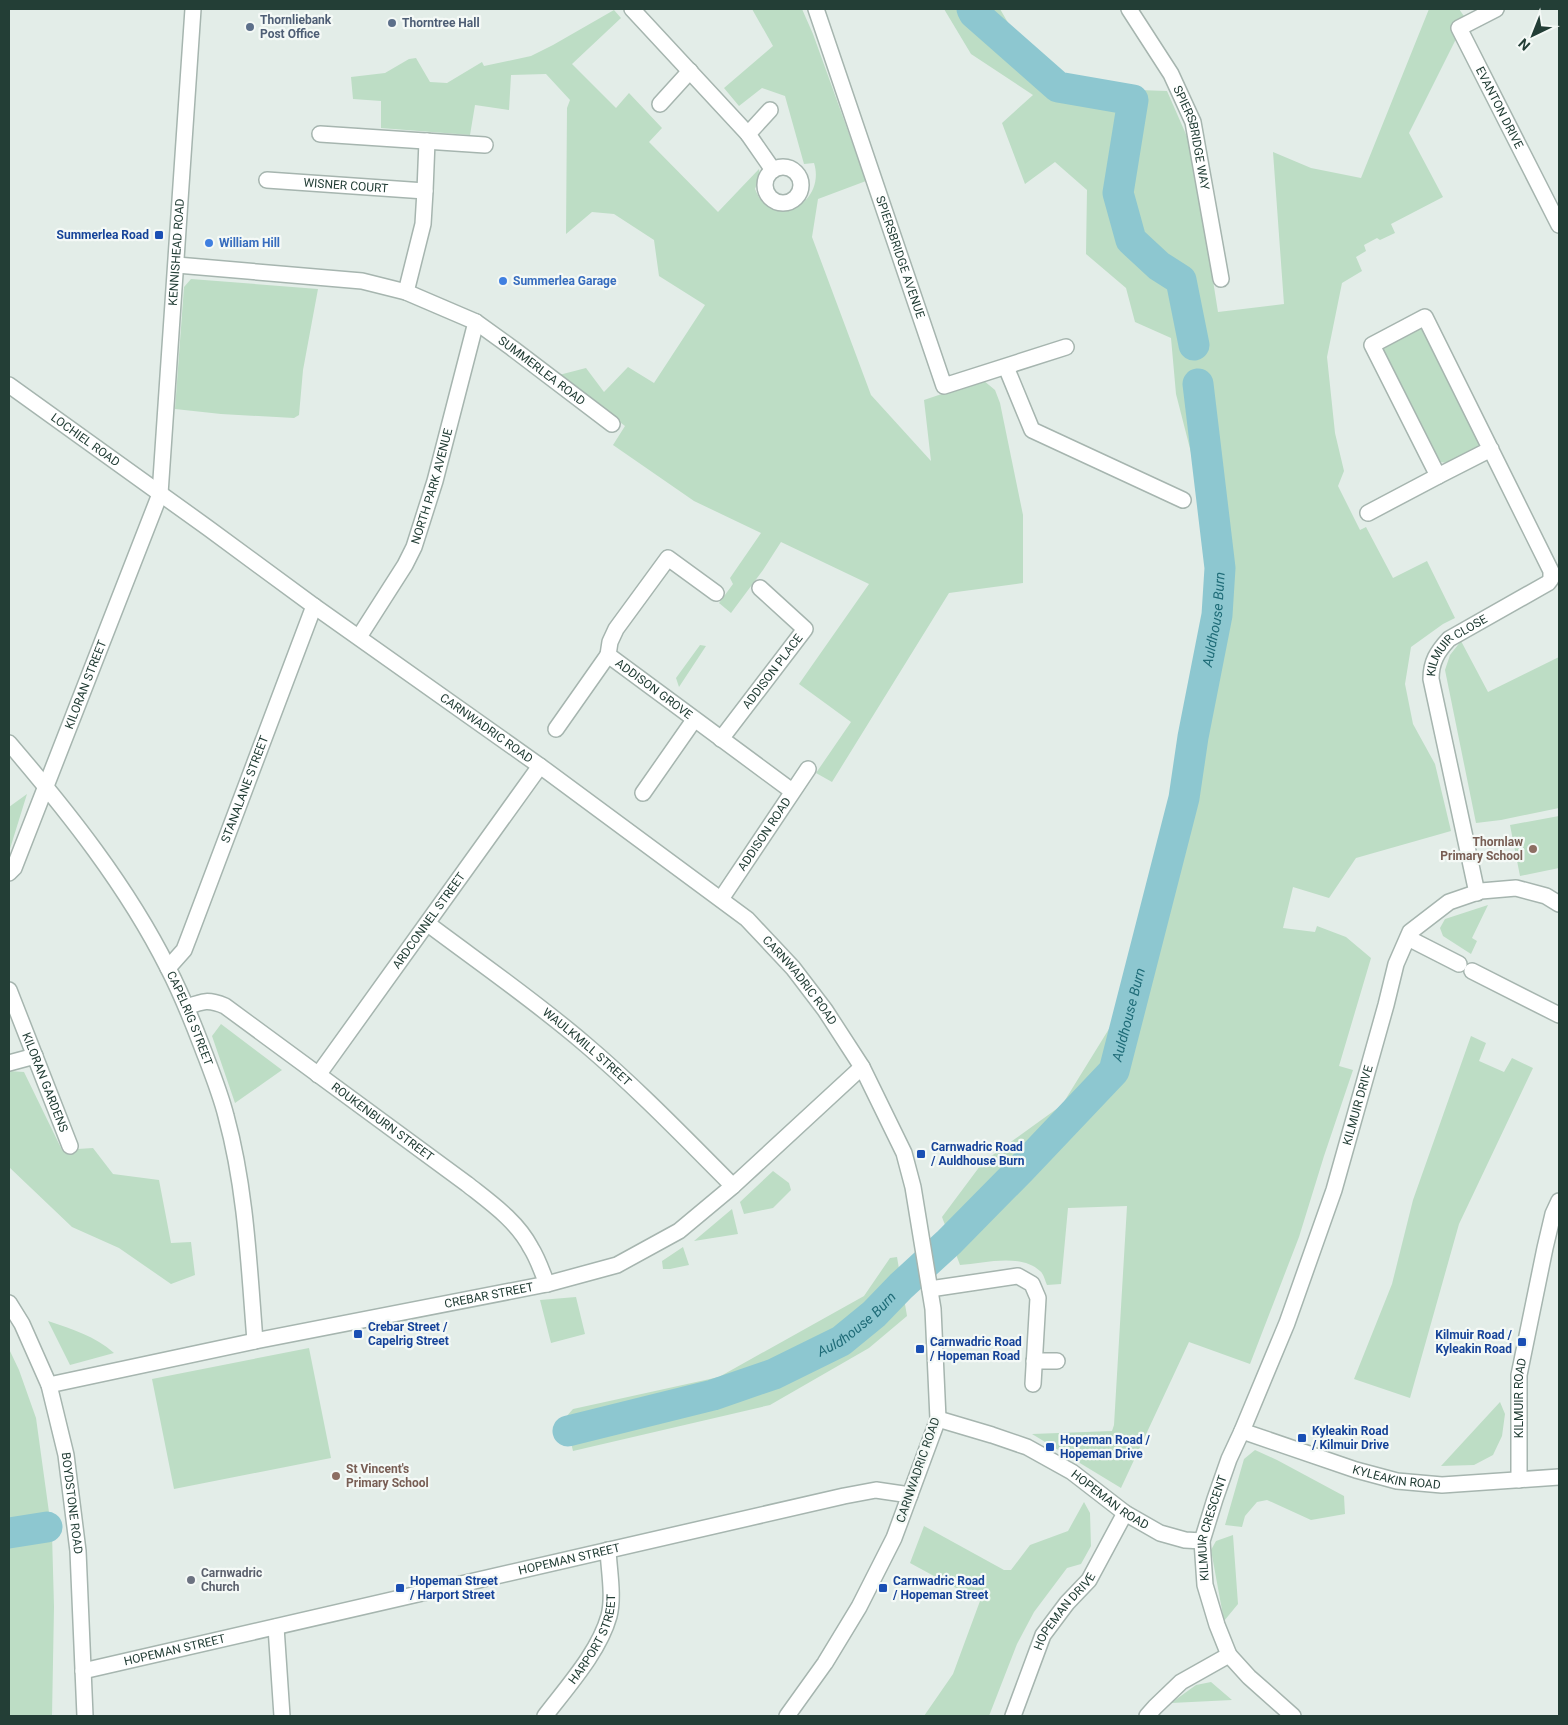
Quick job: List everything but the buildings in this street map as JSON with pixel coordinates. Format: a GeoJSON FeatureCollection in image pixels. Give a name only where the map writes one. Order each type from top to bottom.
{"type":"FeatureCollection","features":[{"type":"Feature","properties":{"kind":"street","name":"KENNISHEAD ROAD"},"geometry":{"type":"LineString","coordinates":[[160,494],[193,9]]}},
{"type":"Feature","properties":{"kind":"street"},"geometry":{"type":"LineString","coordinates":[[632,9],[748,134],[773,170]]}},
{"type":"Feature","properties":{"kind":"street","name":"SPIERSBRIDGE WAY"},"geometry":{"type":"LineString","coordinates":[[1129,9],[1171,74],[1193,122],[1221,279]]}},
{"type":"Feature","properties":{"kind":"street","name":"EVANTON DRIVE"},"geometry":{"type":"LineString","coordinates":[[1496,9],[1460,28],[1559,225]]}},
{"type":"Feature","properties":{"kind":"street","name":"SPIERSBRIDGE AVENUE"},"geometry":{"type":"LineString","coordinates":[[818,10],[944,386],[1006,368],[1066,347]]}},
{"type":"Feature","properties":{"kind":"street"},"geometry":{"type":"LineString","coordinates":[[660,104],[690,71]]}},
{"type":"Feature","properties":{"kind":"street"},"geometry":{"type":"LineString","coordinates":[[748,134],[770,110]]}},
{"type":"Feature","properties":{"kind":"street"},"geometry":{"type":"LineString","coordinates":[[320,134],[485,145]]}},
{"type":"Feature","properties":{"kind":"street"},"geometry":{"type":"LineString","coordinates":[[406,292],[423,224],[427,141]]}},
{"type":"Feature","properties":{"kind":"street","name":"WISNER COURT"},"geometry":{"type":"LineString","coordinates":[[267,180],[425,191]]}},
{"type":"Feature","properties":{"kind":"street","name":"SUMMERLEA ROAD"},"geometry":{"type":"LineString","coordinates":[[177,265],[362,281],[406,292],[476,322],[612,424]]}},
{"type":"Feature","properties":{"kind":"street","name":"KILMUIR CLOSE"},"geometry":{"type":"LineString","coordinates":[[1438,476],[1372,345],[1426,316],[1551,571],[1548,583],[1448,639],[1438,650],[1431,667],[1431,679],[1477,893]]}},
{"type":"Feature","properties":{"kind":"street","name":"NORTH PARK AVENUE"},"geometry":{"type":"LineString","coordinates":[[359,637],[405,565],[414,547],[435,480],[476,322]]}},
{"type":"Feature","properties":{"kind":"street"},"geometry":{"type":"LineString","coordinates":[[1006,368],[1032,430],[1183,500]]}},
{"type":"Feature","properties":{"kind":"street","name":"LOCHIEL ROAD"},"geometry":{"type":"LineString","coordinates":[[9,385],[160,494]]}},
{"type":"Feature","properties":{"kind":"street"},"geometry":{"type":"LineString","coordinates":[[1368,513],[1491,449]]}},
{"type":"Feature","properties":{"kind":"street","name":"CARNWADRIC ROAD"},"geometry":{"type":"LineString","coordinates":[[160,494],[540,766],[747,919],[794,968],[825,1010],[862,1067],[904,1153],[913,1188],[933,1309],[938,1419],[894,1538],[859,1607],[825,1663],[787,1716]]}},
{"type":"Feature","properties":{"kind":"street","name":"KILORAN STREET"},"geometry":{"type":"LineString","coordinates":[[9,873],[14,868],[160,494]]}},
{"type":"Feature","properties":{"kind":"street","name":"ADDISON GROVE"},"geometry":{"type":"LineString","coordinates":[[716,593],[668,558],[616,630],[610,642],[608,655],[792,791]]}},
{"type":"Feature","properties":{"kind":"street","name":"ADDISON PLACE"},"geometry":{"type":"LineString","coordinates":[[721,739],[805,628],[760,588]]}},
{"type":"Feature","properties":{"kind":"street","name":"STANALANE STREET"},"geometry":{"type":"LineString","coordinates":[[168,968],[184,950],[190,937],[314,606]]}},
{"type":"Feature","properties":{"kind":"street"},"geometry":{"type":"LineString","coordinates":[[556,729],[608,655]]}},
{"type":"Feature","properties":{"kind":"street"},"geometry":{"type":"LineString","coordinates":[[643,793],[694,720]]}},
{"type":"Feature","properties":{"kind":"street","name":"CAPELRIG STREET"},"geometry":{"type":"LineString","coordinates":[[9,743],[46,787],[124,892],[168,968],[187,1007],[227,1117],[240,1179],[255,1341]]}},
{"type":"Feature","properties":{"kind":"street","name":"ARDCONNEL STREET"},"geometry":{"type":"LineString","coordinates":[[318,1075],[540,766]]}},
{"type":"Feature","properties":{"kind":"street","name":"ADDISON ROAD"},"geometry":{"type":"LineString","coordinates":[[721,899],[808,769]]}},
{"type":"Feature","properties":{"kind":"street","name":"KILMUIR DRIVE"},"geometry":{"type":"LineString","coordinates":[[1242,1431],[1287,1323],[1334,1190],[1396,964],[1410,932],[1449,902],[1477,893],[1516,888],[1546,896],[1559,904]]}},
{"type":"Feature","properties":{"kind":"street","name":"WAULKMILL STREET"},"geometry":{"type":"LineString","coordinates":[[428,924],[584,1043],[648,1101],[733,1186]]}},
{"type":"Feature","properties":{"kind":"street"},"geometry":{"type":"LineString","coordinates":[[1408,938],[1559,1015]]}},
{"type":"Feature","properties":{"kind":"street","name":"KILORAN GARDENS"},"geometry":{"type":"LineString","coordinates":[[9,990],[70,1146]]}},
{"type":"Feature","properties":{"kind":"street","name":"ROUKENBURN STREET"},"geometry":{"type":"LineString","coordinates":[[187,1007],[203,1001],[225,1006],[499,1210],[518,1228],[531,1248],[547,1284]]}},
{"type":"Feature","properties":{"kind":"street"},"geometry":{"type":"LineString","coordinates":[[9,1063],[35,1056]]}},
{"type":"Feature","properties":{"kind":"street","name":"CREBAR STREET"},"geometry":{"type":"LineString","coordinates":[[49,1386],[255,1341],[547,1284],[617,1265],[679,1231],[733,1186],[862,1067]]}},
{"type":"Feature","properties":{"kind":"street","name":"KILMUIR ROAD"},"geometry":{"type":"LineString","coordinates":[[1519,1480],[1519,1375],[1545,1248],[1553,1214],[1559,1201]]}},
{"type":"Feature","properties":{"kind":"street"},"geometry":{"type":"LineString","coordinates":[[930,1289],[1018,1276],[1032,1284],[1038,1298],[1033,1384]]}},
{"type":"Feature","properties":{"kind":"street","name":"BOYDSTONE ROAD"},"geometry":{"type":"LineString","coordinates":[[9,1303],[22,1324],[49,1386],[66,1455],[78,1552],[86,1716]]}},
{"type":"Feature","properties":{"kind":"street"},"geometry":{"type":"LineString","coordinates":[[1034,1361],[1057,1361]]}},
{"type":"Feature","properties":{"kind":"street","name":"HOPEMAN ROAD"},"geometry":{"type":"LineString","coordinates":[[938,1419],[1028,1447],[1072,1472],[1125,1513],[1160,1533],[1185,1540],[1202,1540]]}},
{"type":"Feature","properties":{"kind":"street","name":"KYLEAKIN ROAD"},"geometry":{"type":"LineString","coordinates":[[1242,1431],[1356,1470],[1397,1481],[1442,1485],[1559,1476]]}},
{"type":"Feature","properties":{"kind":"street","name":"KILMUIR CRESCENT"},"geometry":{"type":"LineString","coordinates":[[1242,1431],[1229,1459],[1202,1540],[1205,1586],[1229,1655],[1249,1677],[1293,1716]]}},
{"type":"Feature","properties":{"kind":"street","name":"HOPEMAN STREET"},"geometry":{"type":"LineString","coordinates":[[83,1671],[860,1493],[876,1490],[910,1495]]}},
{"type":"Feature","properties":{"kind":"street","name":"HOPEMAN DRIVE"},"geometry":{"type":"LineString","coordinates":[[1013,1716],[1043,1635],[1067,1603],[1089,1580],[1125,1513]]}},
{"type":"Feature","properties":{"kind":"street","name":"HARPORT STREET"},"geometry":{"type":"LineString","coordinates":[[544,1716],[583,1666],[602,1634],[609,1614],[611,1592],[608,1550]]}},
{"type":"Feature","properties":{"kind":"street"},"geometry":{"type":"LineString","coordinates":[[276,1627],[282,1716]]}},
{"type":"Feature","properties":{"kind":"street"},"geometry":{"type":"LineString","coordinates":[[1147,1716],[1181,1682],[1229,1655]]}},
{"type":"Feature","properties":{"kind":"green space"},"geometry":{"type":"Polygon","coordinates":[[[752,9],[802,9],[813,34],[866,181],[818,199],[812,237],[871,395],[931,461],[924,400],[983,380],[995,390],[1000,403],[1023,515],[1023,583],[949,593],[832,782],[816,773],[851,722],[799,684],[869,584],[781,542],[731,613],[719,603],[733,584],[730,578],[761,533],[694,501],[613,445],[625,426],[559,375],[586,368],[604,392],[628,367],[654,383],[705,305],[659,276],[654,240],[614,214],[592,212],[566,234],[567,108],[570,100],[546,74],[511,75],[509,110],[475,105],[470,135],[381,128],[381,101],[353,99],[351,77],[385,73],[409,59],[416,58],[430,82],[447,83],[482,62],[484,66],[531,56],[614,10],[621,18],[572,64],[616,108],[629,93],[662,128],[649,142],[718,212],[759,169],[760,176],[755,189],[762,201],[774,208],[785,210],[795,208],[810,195],[816,174],[814,163],[804,164],[785,96],[762,88],[739,106],[724,88],[773,46],[752,9]]]}},
{"type":"Feature","properties":{"kind":"green space"},"geometry":{"type":"Polygon","coordinates":[[[944,9],[1000,9],[1024,50],[1082,88],[1167,91],[1192,148],[1218,312],[1284,304],[1273,152],[1311,168],[1361,178],[1429,9],[1459,9],[1466,19],[1409,133],[1443,197],[1391,224],[1395,233],[1380,240],[1377,238],[1364,245],[1366,251],[1356,257],[1362,271],[1342,283],[1327,357],[1335,433],[1344,471],[1338,486],[1360,530],[1366,527],[1393,578],[1427,561],[1455,618],[1443,624],[1411,647],[1405,684],[1413,724],[1435,764],[1451,831],[1356,858],[1329,898],[1293,887],[1283,928],[1315,932],[1317,926],[1346,937],[1371,958],[1339,1066],[1353,1070],[1299,1237],[1250,1364],[1189,1342],[1121,1488],[1032,1434],[1112,1431],[1114,1425],[1127,1206],[1068,1208],[1061,1284],[1047,1285],[1040,1271],[1032,1265],[1023,1262],[1002,1260],[960,1265],[942,1217],[983,1162],[1062,1105],[1112,1024],[1214,618],[1196,472],[1176,394],[1171,338],[1135,322],[1126,288],[1086,254],[1087,190],[1055,162],[1025,184],[1002,123],[1033,95],[971,54],[944,9]]]}},
{"type":"Feature","properties":{"kind":"green space"},"geometry":{"type":"Polygon","coordinates":[[[191,279],[318,289],[303,370],[299,415],[294,418],[221,414],[175,409],[184,287],[191,279]]]}},
{"type":"Feature","properties":{"kind":"green space"},"geometry":{"type":"Polygon","coordinates":[[[1417,328],[1423,330],[1480,441],[1478,448],[1447,463],[1440,462],[1383,351],[1386,344],[1417,328]]]}},
{"type":"Feature","properties":{"kind":"green space"},"geometry":{"type":"Polygon","coordinates":[[[1461,641],[1488,692],[1559,657],[1559,808],[1476,823],[1445,670],[1450,655],[1461,641]]]}},
{"type":"Feature","properties":{"kind":"green space"},"geometry":{"type":"Polygon","coordinates":[[[700,645],[706,646],[679,687],[676,678],[700,645]]]}},
{"type":"Feature","properties":{"kind":"green space"},"geometry":{"type":"Polygon","coordinates":[[[27,794],[9,852],[9,807],[27,794]]]}},
{"type":"Feature","properties":{"kind":"green space","name":"Thornlaw Primary School"},"geometry":{"type":"Polygon","coordinates":[[[1559,816],[1559,868],[1520,876],[1510,825],[1559,816]]]}},
{"type":"Feature","properties":{"kind":"green space"},"geometry":{"type":"Polygon","coordinates":[[[1488,905],[1472,938],[1477,941],[1471,954],[1443,936],[1440,928],[1445,919],[1488,905]]]}},
{"type":"Feature","properties":{"kind":"green space"},"geometry":{"type":"Polygon","coordinates":[[[221,1024],[282,1070],[235,1103],[212,1036],[221,1024]]]}},
{"type":"Feature","properties":{"kind":"green space"},"geometry":{"type":"Polygon","coordinates":[[[1471,1036],[1486,1043],[1479,1061],[1504,1072],[1512,1058],[1533,1068],[1459,1224],[1410,1398],[1354,1379],[1392,1284],[1413,1200],[1471,1036]]]}},
{"type":"Feature","properties":{"kind":"green space"},"geometry":{"type":"Polygon","coordinates":[[[9,1071],[24,1072],[62,1150],[93,1148],[113,1174],[159,1180],[171,1243],[191,1242],[195,1275],[171,1284],[119,1248],[72,1227],[9,1167],[9,1071]]]}},
{"type":"Feature","properties":{"kind":"green space"},"geometry":{"type":"Polygon","coordinates":[[[773,1171],[789,1183],[791,1190],[773,1208],[744,1214],[740,1202],[773,1171]]]}},
{"type":"Feature","properties":{"kind":"green space"},"geometry":{"type":"Polygon","coordinates":[[[732,1209],[738,1234],[694,1241],[732,1209]]]}},
{"type":"Feature","properties":{"kind":"green space"},"geometry":{"type":"Polygon","coordinates":[[[683,1247],[689,1265],[663,1269],[662,1261],[683,1247]]]}},
{"type":"Feature","properties":{"kind":"green space"},"geometry":{"type":"Polygon","coordinates":[[[897,1257],[907,1316],[869,1348],[770,1405],[573,1451],[565,1418],[573,1409],[719,1377],[864,1296],[890,1258],[897,1257]]]}},
{"type":"Feature","properties":{"kind":"green space"},"geometry":{"type":"Polygon","coordinates":[[[576,1297],[585,1334],[551,1343],[540,1300],[576,1297]]]}},
{"type":"Feature","properties":{"kind":"green space"},"geometry":{"type":"Polygon","coordinates":[[[48,1321],[91,1338],[114,1353],[70,1365],[48,1321]]]}},
{"type":"Feature","properties":{"kind":"green space"},"geometry":{"type":"Polygon","coordinates":[[[309,1348],[331,1458],[174,1489],[152,1379],[309,1348]]]}},
{"type":"Feature","properties":{"kind":"green space"},"geometry":{"type":"Polygon","coordinates":[[[9,1349],[19,1370],[36,1418],[52,1534],[54,1607],[52,1716],[9,1716],[9,1349]]]}},
{"type":"Feature","properties":{"kind":"green space"},"geometry":{"type":"Polygon","coordinates":[[[1500,1402],[1505,1414],[1502,1436],[1493,1455],[1474,1465],[1441,1466],[1500,1402]]]}},
{"type":"Feature","properties":{"kind":"green space"},"geometry":{"type":"Polygon","coordinates":[[[1255,1450],[1344,1496],[1345,1514],[1311,1520],[1267,1500],[1257,1502],[1245,1516],[1242,1527],[1225,1525],[1244,1459],[1255,1450]]]}},
{"type":"Feature","properties":{"kind":"green space"},"geometry":{"type":"Polygon","coordinates":[[[1084,1502],[1090,1513],[1091,1546],[1081,1564],[1067,1568],[1034,1612],[1017,1644],[989,1716],[924,1716],[953,1674],[980,1601],[910,1563],[924,1526],[1004,1570],[1011,1570],[1030,1545],[1068,1531],[1084,1502]]]}},
{"type":"Feature","properties":{"kind":"green space"},"geometry":{"type":"Polygon","coordinates":[[[1233,1535],[1238,1604],[1224,1621],[1211,1550],[1216,1541],[1233,1535]]]}},
{"type":"Feature","properties":{"kind":"green space"},"geometry":{"type":"Polygon","coordinates":[[[1211,1682],[1232,1700],[1171,1703],[1196,1685],[1211,1682]]]}},
{"type":"Feature","properties":{"kind":"waterway","name":"Auldhouse Burn"},"geometry":{"type":"LineString","coordinates":[[972,9],[974,13],[1058,87],[1133,100],[1118,193],[1131,240],[1159,266],[1181,280],[1194,345]]}},
{"type":"Feature","properties":{"kind":"waterway","name":"Auldhouse Burn"},"geometry":{"type":"LineString","coordinates":[[568,1431],[713,1395],[774,1374],[841,1341],[874,1314],[901,1286],[949,1242],[1114,1071],[1184,798],[1193,737],[1217,615],[1220,568],[1198,384]]}},
{"type":"Feature","properties":{"kind":"waterway","name":"Auldhouse Burn"},"geometry":{"type":"LineString","coordinates":[[9,1533],[47,1527]]}},
{"type":"Feature","properties":{"kind":"place","name":"Thorntree Hall"},"geometry":{"type":"Point","coordinates":[392,23]}},
{"type":"Feature","properties":{"kind":"place","name":"Thornliebank Post Office"},"geometry":{"type":"Point","coordinates":[250,27]}},
{"type":"Feature","properties":{"kind":"place","name":"Summerlea Road"},"geometry":{"type":"Point","coordinates":[159,235]}},
{"type":"Feature","properties":{"kind":"place","name":"William Hill"},"geometry":{"type":"Point","coordinates":[209,243]}},
{"type":"Feature","properties":{"kind":"place","name":"Summerlea Garage"},"geometry":{"type":"Point","coordinates":[503,281]}},
{"type":"Feature","properties":{"kind":"place","name":"Thornlaw Primary School"},"geometry":{"type":"Point","coordinates":[1533,849]}},
{"type":"Feature","properties":{"kind":"place","name":"Carnwadric Road / Auldhouse Burn"},"geometry":{"type":"Point","coordinates":[921,1154]}},
{"type":"Feature","properties":{"kind":"place","name":"Crebar Street / Capelrig Street"},"geometry":{"type":"Point","coordinates":[358,1334]}},
{"type":"Feature","properties":{"kind":"place","name":"Kilmuir Road / Kyleakin Road"},"geometry":{"type":"Point","coordinates":[1522,1342]}},
{"type":"Feature","properties":{"kind":"place","name":"Carnwadric Road / Hopeman Road"},"geometry":{"type":"Point","coordinates":[920,1349]}},
{"type":"Feature","properties":{"kind":"place","name":"Kyleakin Road / Kilmuir Drive"},"geometry":{"type":"Point","coordinates":[1302,1438]}},
{"type":"Feature","properties":{"kind":"place","name":"Hopeman Road / Hopeman Drive"},"geometry":{"type":"Point","coordinates":[1050,1447]}},
{"type":"Feature","properties":{"kind":"place","name":"St Vincent's Primary School"},"geometry":{"type":"Point","coordinates":[336,1476]}},
{"type":"Feature","properties":{"kind":"place","name":"Carnwadric Church"},"geometry":{"type":"Point","coordinates":[191,1580]}},
{"type":"Feature","properties":{"kind":"place","name":"Hopeman Street / Harport Street"},"geometry":{"type":"Point","coordinates":[400,1588]}},
{"type":"Feature","properties":{"kind":"place","name":"Carnwadric Road / Hopeman Street"},"geometry":{"type":"Point","coordinates":[883,1588]}}]}
